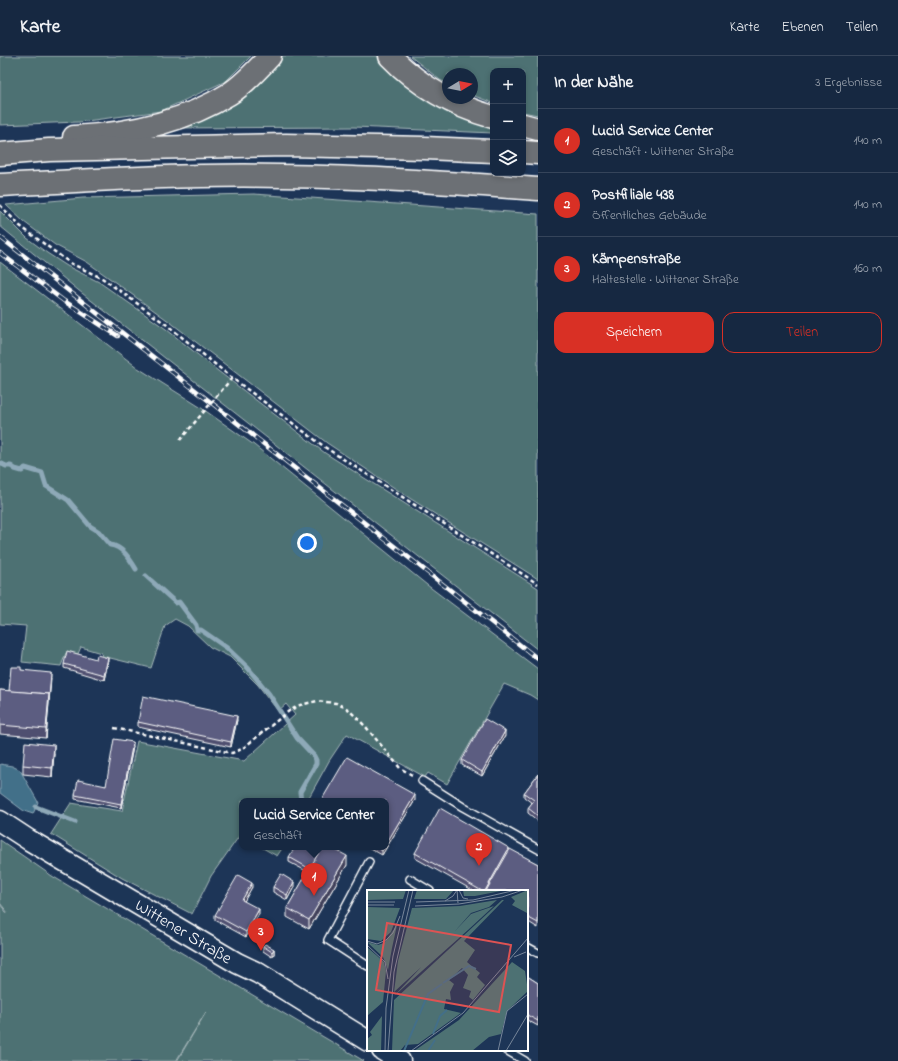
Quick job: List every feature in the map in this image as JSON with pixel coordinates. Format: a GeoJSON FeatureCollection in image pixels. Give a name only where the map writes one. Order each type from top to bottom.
{"type":"FeatureCollection","features":[{"type":"Feature","properties":{"kind":"highway"},"geometry":{"type":"LineString","coordinates":[[0,140],[93,136],[163,123],[199,110],[231,93],[270,56]]}},
{"type":"Feature","properties":{"kind":"highway"},"geometry":{"type":"LineString","coordinates":[[390,56],[403,70],[432,91],[472,111],[490,115]]}},
{"type":"Feature","properties":{"kind":"highway"},"geometry":{"type":"LineString","coordinates":[[526,126],[538,129]]}},
{"type":"Feature","properties":{"kind":"highway"},"geometry":{"type":"LineString","coordinates":[[0,154],[49,150],[286,145],[490,151]]}},
{"type":"Feature","properties":{"kind":"highway"},"geometry":{"type":"LineString","coordinates":[[526,152],[538,153]]}},
{"type":"Feature","properties":{"kind":"highway"},"geometry":{"type":"LineString","coordinates":[[0,191],[169,176],[281,176],[422,181],[538,189]]}},
{"type":"Feature","properties":{"kind":"main road","name":"Wittener Straße"},"geometry":{"type":"LineString","coordinates":[[0,820],[29,840],[237,963],[258,973],[367,1040]]}},
{"type":"Feature","properties":{"kind":"main road"},"geometry":{"type":"LineString","coordinates":[[384,1051],[400,1061]]}},
{"type":"Feature","properties":{"kind":"lane"},"geometry":{"type":"LineString","coordinates":[[422,781],[463,807],[538,849]]}},
{"type":"Feature","properties":{"kind":"lane"},"geometry":{"type":"LineString","coordinates":[[367,965],[328,940],[369,862]]}},
{"type":"Feature","properties":{"kind":"lane"},"geometry":{"type":"LineString","coordinates":[[410,879],[428,890]]}},
{"type":"Feature","properties":{"kind":"lane"},"geometry":{"type":"LineString","coordinates":[[528,948],[538,954]]}},
{"type":"Feature","properties":{"kind":"lane"},"geometry":{"type":"LineString","coordinates":[[508,1051],[525,1061]]}},
{"type":"Feature","properties":{"kind":"path"},"geometry":{"type":"LineString","coordinates":[[0,191],[20,226],[70,263],[102,278],[167,325],[232,378],[326,448],[538,584]]}},
{"type":"Feature","properties":{"kind":"path"},"geometry":{"type":"LineString","coordinates":[[180,440],[232,378]]}},
{"type":"Feature","properties":{"kind":"path"},"geometry":{"type":"LineString","coordinates":[[114,728],[232,753],[242,749],[289,711],[300,704],[317,701],[336,703],[348,710],[366,727],[400,768],[422,781]]}},
{"type":"Feature","properties":{"kind":"green space"},"geometry":{"type":"Polygon","coordinates":[[[0,56],[251,56],[226,81],[161,111],[79,122],[0,125],[0,56]]]}},
{"type":"Feature","properties":{"kind":"green space"},"geometry":{"type":"Polygon","coordinates":[[[277,56],[380,56],[442,93],[442,104],[461,104],[490,121],[490,133],[354,127],[170,128],[277,56]]]}},
{"type":"Feature","properties":{"kind":"green space"},"geometry":{"type":"Polygon","coordinates":[[[410,56],[538,56],[538,115],[526,113],[526,68],[490,68],[490,102],[478,97],[478,68],[442,68],[442,81],[410,56]]]}},
{"type":"Feature","properties":{"kind":"green space"},"geometry":{"type":"Polygon","coordinates":[[[254,194],[538,214],[538,579],[411,499],[327,443],[170,322],[87,262],[55,245],[24,222],[6,205],[83,198],[254,194]]]}},
{"type":"Feature","properties":{"kind":"green space"},"geometry":{"type":"Polygon","coordinates":[[[0,211],[27,238],[47,253],[67,266],[99,282],[166,329],[325,453],[538,588],[538,650],[78,290],[0,226],[0,211]]]}},
{"type":"Feature","properties":{"kind":"green space"},"geometry":{"type":"Polygon","coordinates":[[[0,262],[138,368],[200,407],[254,445],[427,585],[538,669],[538,700],[504,684],[447,784],[428,773],[425,777],[347,734],[329,761],[309,798],[239,798],[239,836],[211,876],[192,914],[122,878],[51,834],[71,803],[122,811],[137,741],[244,761],[295,715],[286,704],[278,711],[258,685],[230,657],[210,647],[188,626],[175,619],[165,626],[151,668],[102,656],[101,653],[81,647],[77,656],[66,653],[61,666],[22,662],[26,626],[0,624],[0,262]]]}},
{"type":"Feature","properties":{"kind":"green space"},"geometry":{"type":"Polygon","coordinates":[[[0,840],[52,876],[364,1061],[177,1061],[206,1012],[176,1061],[0,1061],[0,904],[8,913],[0,903],[0,840]]]}},
{"type":"Feature","properties":{"kind":"green space"},"geometry":{"type":"Polygon","coordinates":[[[266,850],[281,850],[277,856],[266,850]]]}},
{"type":"Feature","properties":{"kind":"water"},"geometry":{"type":"Polygon","coordinates":[[[0,764],[12,766],[20,770],[38,802],[33,814],[24,811],[0,793],[0,764]]]}},
{"type":"Feature","properties":{"kind":"building"},"geometry":{"type":"Polygon","coordinates":[[[67,651],[96,659],[97,655],[108,658],[104,675],[64,664],[67,651]]]}},
{"type":"Feature","properties":{"kind":"building"},"geometry":{"type":"Polygon","coordinates":[[[11,667],[21,667],[21,670],[51,673],[49,698],[49,694],[9,691],[11,667]]]}},
{"type":"Feature","properties":{"kind":"building"},"geometry":{"type":"Polygon","coordinates":[[[0,690],[49,694],[46,729],[0,725],[0,690]]]}},
{"type":"Feature","properties":{"kind":"building"},"geometry":{"type":"Polygon","coordinates":[[[143,696],[237,716],[231,742],[138,722],[143,696]]]}},
{"type":"Feature","properties":{"kind":"building"},"geometry":{"type":"Polygon","coordinates":[[[485,719],[505,731],[482,772],[462,760],[485,719]]]}},
{"type":"Feature","properties":{"kind":"building"},"geometry":{"type":"Polygon","coordinates":[[[114,739],[133,742],[121,804],[75,795],[78,780],[106,786],[114,739]]]}},
{"type":"Feature","properties":{"kind":"building"},"geometry":{"type":"Polygon","coordinates":[[[25,742],[54,745],[52,768],[23,765],[25,742]]]}},
{"type":"Feature","properties":{"kind":"building"},"geometry":{"type":"Polygon","coordinates":[[[347,757],[415,795],[389,839],[389,798],[323,798],[347,757]]]}},
{"type":"Feature","properties":{"kind":"building"},"geometry":{"type":"Polygon","coordinates":[[[538,774],[538,816],[528,808],[534,800],[524,793],[538,774]]]}},
{"type":"Feature","properties":{"kind":"building"},"geometry":{"type":"Polygon","coordinates":[[[440,808],[509,848],[486,890],[480,890],[415,853],[440,808]]]}},
{"type":"Feature","properties":{"kind":"building"},"geometry":{"type":"Polygon","coordinates":[[[510,849],[538,864],[538,923],[528,918],[528,890],[487,890],[510,849]]]}},
{"type":"Feature","properties":{"kind":"building"},"geometry":{"type":"Polygon","coordinates":[[[293,850],[320,850],[310,869],[289,857],[293,850]]]}},
{"type":"Feature","properties":{"kind":"building"},"geometry":{"type":"Polygon","coordinates":[[[320,850],[336,850],[347,856],[309,920],[287,908],[320,850]]]}},
{"type":"Feature","properties":{"kind":"building"},"geometry":{"type":"Polygon","coordinates":[[[281,874],[294,882],[287,895],[273,887],[281,874]]]}},
{"type":"Feature","properties":{"kind":"building"},"geometry":{"type":"Polygon","coordinates":[[[238,875],[252,883],[242,900],[259,909],[246,932],[215,915],[238,875]]]}},
{"type":"Feature","properties":{"kind":"building"},"geometry":{"type":"Polygon","coordinates":[[[265,944],[274,949],[272,952],[263,946],[265,944]]]}},
{"type":"Feature","properties":{"kind":"building"},"geometry":{"type":"Polygon","coordinates":[[[528,977],[538,983],[538,1021],[528,1016],[528,977]]]}},
{"type":"Feature","properties":{"kind":"waterway"},"geometry":{"type":"LineString","coordinates":[[0,463],[22,471],[25,468],[42,473],[46,486],[68,500],[90,526],[98,531],[110,545],[122,550],[136,569]]}},
{"type":"Feature","properties":{"kind":"waterway"},"geometry":{"type":"LineString","coordinates":[[146,576],[176,603],[179,602],[196,625],[197,630],[201,630],[227,648],[248,668],[269,694],[297,738],[314,756],[316,764],[300,792],[301,798]]}},
{"type":"Feature","properties":{"kind":"waterway"},"geometry":{"type":"LineString","coordinates":[[36,807],[75,822]]}},
{"type":"Feature","properties":{"kind":"railway"},"geometry":{"type":"LineString","coordinates":[[0,237],[538,659]]}},
{"type":"Feature","properties":{"kind":"railway"},"geometry":{"type":"LineString","coordinates":[[0,253],[64,301],[118,336]]}},
{"type":"Feature","properties":{"kind":"place","name":"Postfiliale 438"},"geometry":{"type":"Point","coordinates":[479,866]}},
{"type":"Feature","properties":{"kind":"place","name":"Lucid Service Center"},"geometry":{"type":"Point","coordinates":[314,896]}},
{"type":"Feature","properties":{"kind":"place","name":"Kämpenstraße"},"geometry":{"type":"Point","coordinates":[261,951]}}]}
